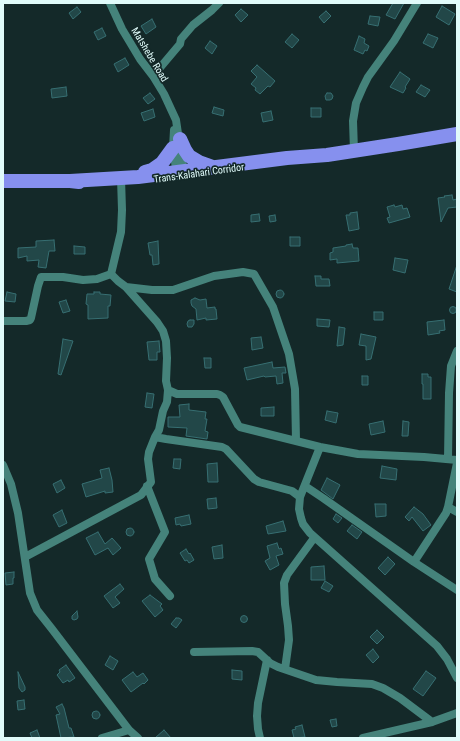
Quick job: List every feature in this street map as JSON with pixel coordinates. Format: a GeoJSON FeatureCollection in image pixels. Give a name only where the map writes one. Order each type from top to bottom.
{"type":"FeatureCollection","features":[{"type":"Feature","properties":{"kind":"highway","name":"Trans-Kalahari Corridor"},"geometry":{"type":"LineString","coordinates":[[3,181],[70,181],[94,179],[121,181],[180,175],[211,174],[289,163],[327,155],[457,134]]}},
{"type":"Feature","properties":{"kind":"highway"},"geometry":{"type":"LineString","coordinates":[[121,181],[152,170],[162,163],[176,143],[185,150],[189,156],[198,162],[213,167]]}},
{"type":"Feature","properties":{"kind":"highway","name":"Trans-Kalahari Corridor"},"geometry":{"type":"LineString","coordinates":[[180,175],[213,167],[287,158],[327,155]]}},
{"type":"Feature","properties":{"kind":"street"},"geometry":{"type":"LineString","coordinates":[[110,3],[122,29],[164,94],[174,115],[180,175]]}},
{"type":"Feature","properties":{"kind":"street"},"geometry":{"type":"LineString","coordinates":[[153,76],[180,44],[193,25],[219,3]]}},
{"type":"Feature","properties":{"kind":"street"},"geometry":{"type":"LineString","coordinates":[[354,151],[353,121],[356,102],[368,77],[394,41],[416,3]]}},
{"type":"Feature","properties":{"kind":"street","name":"Matshebe Road"},"geometry":{"type":"LineString","coordinates":[[122,29],[174,115]]}},
{"type":"Feature","properties":{"kind":"street"},"geometry":{"type":"LineString","coordinates":[[111,274],[121,232],[121,181]]}},
{"type":"Feature","properties":{"kind":"street"},"geometry":{"type":"LineString","coordinates":[[126,287],[152,290],[173,290],[214,276],[243,272],[254,274],[274,307],[290,354],[295,389],[296,441]]}},
{"type":"Feature","properties":{"kind":"street"},"geometry":{"type":"LineString","coordinates":[[25,557],[141,495],[151,482],[148,452],[159,430],[163,411],[167,402],[166,341],[164,331],[157,322],[126,287],[111,274]]}},
{"type":"Feature","properties":{"kind":"street"},"geometry":{"type":"LineString","coordinates":[[3,321],[26,321],[32,318],[41,277],[64,277],[83,280],[97,279],[111,274]]}},
{"type":"Feature","properties":{"kind":"street"},"geometry":{"type":"LineString","coordinates":[[448,459],[448,393],[451,366],[457,350]]}},
{"type":"Feature","properties":{"kind":"street"},"geometry":{"type":"LineString","coordinates":[[168,390],[177,394],[220,395],[223,397],[240,427],[320,447],[358,454],[457,460]]}},
{"type":"Feature","properties":{"kind":"street"},"geometry":{"type":"LineString","coordinates":[[155,437],[222,447],[226,449],[254,479],[259,482],[292,491],[300,497]]}},
{"type":"Feature","properties":{"kind":"street"},"geometry":{"type":"LineString","coordinates":[[320,447],[300,497],[299,509],[303,524],[314,538],[437,646],[447,659],[457,678]]}},
{"type":"Feature","properties":{"kind":"street"},"geometry":{"type":"LineString","coordinates":[[414,562],[446,513],[457,463]]}},
{"type":"Feature","properties":{"kind":"street"},"geometry":{"type":"LineString","coordinates":[[3,465],[11,484],[18,513],[30,593],[36,610],[129,730],[138,738]]}},
{"type":"Feature","properties":{"kind":"street"},"geometry":{"type":"LineString","coordinates":[[148,486],[165,532],[149,559],[155,579],[170,596]]}},
{"type":"Feature","properties":{"kind":"street"},"geometry":{"type":"LineString","coordinates":[[305,486],[457,590]]}},
{"type":"Feature","properties":{"kind":"street"},"geometry":{"type":"LineString","coordinates":[[448,507],[457,512]]}},
{"type":"Feature","properties":{"kind":"street"},"geometry":{"type":"LineString","coordinates":[[285,669],[289,640],[284,583],[287,575],[314,538]]}},
{"type":"Feature","properties":{"kind":"street"},"geometry":{"type":"LineString","coordinates":[[194,652],[258,652],[270,663],[316,680],[372,684],[383,688],[400,698],[432,722]]}},
{"type":"Feature","properties":{"kind":"street"},"geometry":{"type":"LineString","coordinates":[[260,738],[257,716],[258,703],[267,660]]}},
{"type":"Feature","properties":{"kind":"street"},"geometry":{"type":"LineString","coordinates":[[363,738],[432,722],[457,713]]}},
{"type":"Feature","properties":{"kind":"street"},"geometry":{"type":"LineString","coordinates":[[102,738],[129,730]]}},
{"type":"Feature","properties":{"kind":"building"},"geometry":{"type":"Polygon","coordinates":[[[393,3],[404,3],[395,19],[386,15],[393,3]]]}},
{"type":"Feature","properties":{"kind":"building"},"geometry":{"type":"Polygon","coordinates":[[[442,6],[455,14],[449,25],[436,17],[442,6]]]}},
{"type":"Feature","properties":{"kind":"building"},"geometry":{"type":"Polygon","coordinates":[[[77,7],[81,12],[73,19],[69,13],[77,7]]]}},
{"type":"Feature","properties":{"kind":"building"},"geometry":{"type":"Polygon","coordinates":[[[241,9],[248,15],[241,22],[235,15],[241,9]]]}},
{"type":"Feature","properties":{"kind":"building"},"geometry":{"type":"Polygon","coordinates":[[[326,11],[331,16],[324,23],[319,17],[326,11]]]}},
{"type":"Feature","properties":{"kind":"building"},"geometry":{"type":"Polygon","coordinates":[[[370,16],[380,17],[378,26],[368,24],[370,16]]]}},
{"type":"Feature","properties":{"kind":"building"},"geometry":{"type":"Polygon","coordinates":[[[152,19],[156,27],[146,34],[141,26],[152,19]]]}},
{"type":"Feature","properties":{"kind":"building"},"geometry":{"type":"Polygon","coordinates":[[[102,28],[106,36],[98,40],[94,32],[102,28]]]}},
{"type":"Feature","properties":{"kind":"building"},"geometry":{"type":"Polygon","coordinates":[[[292,34],[299,40],[292,48],[285,42],[292,34]]]}},
{"type":"Feature","properties":{"kind":"building"},"geometry":{"type":"Polygon","coordinates":[[[428,34],[438,38],[433,48],[423,43],[428,34]]]}},
{"type":"Feature","properties":{"kind":"building"},"geometry":{"type":"Polygon","coordinates":[[[359,36],[365,39],[364,43],[369,46],[367,51],[365,50],[363,54],[354,50],[359,36]]]}},
{"type":"Feature","properties":{"kind":"building"},"geometry":{"type":"Polygon","coordinates":[[[210,41],[217,46],[212,54],[205,48],[210,41]]]}},
{"type":"Feature","properties":{"kind":"building"},"geometry":{"type":"Polygon","coordinates":[[[125,58],[129,65],[118,72],[114,64],[125,58]]]}},
{"type":"Feature","properties":{"kind":"building"},"geometry":{"type":"Polygon","coordinates":[[[257,65],[275,81],[270,87],[268,86],[260,94],[251,84],[257,77],[251,71],[257,65]]]}},
{"type":"Feature","properties":{"kind":"building"},"geometry":{"type":"Polygon","coordinates":[[[400,72],[410,79],[403,93],[390,87],[400,72]]]}},
{"type":"Feature","properties":{"kind":"building"},"geometry":{"type":"Polygon","coordinates":[[[421,85],[430,90],[425,97],[416,92],[421,85]]]}},
{"type":"Feature","properties":{"kind":"building"},"geometry":{"type":"Polygon","coordinates":[[[66,87],[67,96],[52,98],[51,89],[66,87]]]}},
{"type":"Feature","properties":{"kind":"building"},"geometry":{"type":"Polygon","coordinates":[[[150,93],[155,99],[148,104],[143,98],[150,93]]]}},
{"type":"Feature","properties":{"kind":"building"},"geometry":{"type":"Polygon","coordinates":[[[327,93],[331,93],[333,96],[332,99],[326,100],[325,96],[327,93]]]}},
{"type":"Feature","properties":{"kind":"building"},"geometry":{"type":"Polygon","coordinates":[[[214,107],[224,110],[223,116],[212,113],[214,107]]]}},
{"type":"Feature","properties":{"kind":"building"},"geometry":{"type":"Polygon","coordinates":[[[311,108],[321,108],[321,117],[311,117],[311,108]]]}},
{"type":"Feature","properties":{"kind":"building"},"geometry":{"type":"Polygon","coordinates":[[[153,109],[155,117],[144,121],[141,113],[153,109]]]}},
{"type":"Feature","properties":{"kind":"building"},"geometry":{"type":"Polygon","coordinates":[[[271,111],[273,120],[263,122],[261,113],[271,111]]]}},
{"type":"Feature","properties":{"kind":"building"},"geometry":{"type":"Polygon","coordinates":[[[452,195],[453,200],[457,199],[457,207],[448,208],[441,222],[438,198],[452,195]]]}},
{"type":"Feature","properties":{"kind":"building"},"geometry":{"type":"Polygon","coordinates":[[[394,205],[395,207],[402,205],[403,209],[407,208],[410,217],[389,223],[387,218],[390,217],[387,207],[394,205]]]}},
{"type":"Feature","properties":{"kind":"building"},"geometry":{"type":"Polygon","coordinates":[[[357,212],[359,229],[349,231],[346,215],[357,212]]]}},
{"type":"Feature","properties":{"kind":"building"},"geometry":{"type":"Polygon","coordinates":[[[259,214],[260,221],[251,222],[251,215],[259,214]]]}},
{"type":"Feature","properties":{"kind":"building"},"geometry":{"type":"Polygon","coordinates":[[[275,215],[276,221],[270,222],[269,216],[275,215]]]}},
{"type":"Feature","properties":{"kind":"building"},"geometry":{"type":"Polygon","coordinates":[[[290,237],[300,237],[300,246],[290,246],[290,237]]]}},
{"type":"Feature","properties":{"kind":"building"},"geometry":{"type":"Polygon","coordinates":[[[54,240],[55,251],[49,251],[46,268],[38,267],[39,260],[27,261],[27,256],[18,258],[18,248],[36,247],[36,241],[54,240]]]}},
{"type":"Feature","properties":{"kind":"building"},"geometry":{"type":"Polygon","coordinates":[[[158,241],[159,264],[153,265],[152,255],[150,255],[148,243],[158,241]]]}},
{"type":"Feature","properties":{"kind":"building"},"geometry":{"type":"Polygon","coordinates":[[[352,244],[353,248],[358,248],[359,261],[337,263],[337,259],[330,260],[330,253],[333,252],[333,248],[352,244]]]}},
{"type":"Feature","properties":{"kind":"building"},"geometry":{"type":"Polygon","coordinates":[[[74,246],[85,247],[85,254],[74,254],[74,246]]]}},
{"type":"Feature","properties":{"kind":"building"},"geometry":{"type":"Polygon","coordinates":[[[395,258],[408,260],[405,273],[393,270],[395,258]]]}},
{"type":"Feature","properties":{"kind":"building"},"geometry":{"type":"Polygon","coordinates":[[[456,268],[457,269],[457,292],[449,289],[456,268]]]}},
{"type":"Feature","properties":{"kind":"building"},"geometry":{"type":"Polygon","coordinates":[[[315,276],[321,276],[321,279],[329,279],[330,286],[316,286],[315,276]]]}},
{"type":"Feature","properties":{"kind":"building"},"geometry":{"type":"Polygon","coordinates":[[[280,290],[283,291],[283,297],[280,298],[277,297],[276,294],[277,291],[280,290]]]}},
{"type":"Feature","properties":{"kind":"building"},"geometry":{"type":"Polygon","coordinates":[[[7,292],[16,294],[15,302],[5,301],[7,292]]]}},
{"type":"Feature","properties":{"kind":"building"},"geometry":{"type":"Polygon","coordinates":[[[94,292],[111,295],[110,306],[108,306],[108,318],[88,319],[88,305],[86,304],[87,294],[94,294],[94,292]]]}},
{"type":"Feature","properties":{"kind":"building"},"geometry":{"type":"Polygon","coordinates":[[[195,298],[200,300],[206,299],[207,308],[215,307],[217,319],[206,320],[206,318],[197,320],[196,309],[191,303],[191,300],[195,298]]]}},
{"type":"Feature","properties":{"kind":"building"},"geometry":{"type":"Polygon","coordinates":[[[66,300],[70,311],[63,313],[59,302],[66,300]]]}},
{"type":"Feature","properties":{"kind":"building"},"geometry":{"type":"Polygon","coordinates":[[[453,307],[456,310],[453,313],[450,310],[453,307]]]}},
{"type":"Feature","properties":{"kind":"building"},"geometry":{"type":"Polygon","coordinates":[[[374,312],[383,312],[383,320],[374,320],[374,312]]]}},
{"type":"Feature","properties":{"kind":"building"},"geometry":{"type":"Polygon","coordinates":[[[317,319],[330,320],[329,327],[317,326],[317,319]]]}},
{"type":"Feature","properties":{"kind":"building"},"geometry":{"type":"Polygon","coordinates":[[[190,320],[194,320],[194,324],[192,327],[188,327],[187,324],[190,320]]]}},
{"type":"Feature","properties":{"kind":"building"},"geometry":{"type":"Polygon","coordinates":[[[444,320],[445,330],[439,331],[440,333],[428,335],[427,322],[444,320]]]}},
{"type":"Feature","properties":{"kind":"building"},"geometry":{"type":"Polygon","coordinates":[[[339,327],[345,328],[343,345],[337,346],[339,327]]]}},
{"type":"Feature","properties":{"kind":"building"},"geometry":{"type":"Polygon","coordinates":[[[361,334],[376,337],[371,359],[366,360],[366,346],[359,345],[361,334]]]}},
{"type":"Feature","properties":{"kind":"building"},"geometry":{"type":"Polygon","coordinates":[[[261,337],[263,348],[252,350],[251,338],[261,337]]]}},
{"type":"Feature","properties":{"kind":"building"},"geometry":{"type":"Polygon","coordinates":[[[63,339],[73,341],[61,375],[58,374],[63,339]]]}},
{"type":"Feature","properties":{"kind":"building"},"geometry":{"type":"Polygon","coordinates":[[[159,341],[160,352],[157,352],[157,360],[149,360],[147,342],[159,341]]]}},
{"type":"Feature","properties":{"kind":"building"},"geometry":{"type":"Polygon","coordinates":[[[204,358],[211,358],[211,368],[205,368],[204,358]]]}},
{"type":"Feature","properties":{"kind":"building"},"geometry":{"type":"Polygon","coordinates":[[[272,362],[273,368],[285,367],[286,373],[282,373],[283,383],[277,384],[276,376],[264,376],[247,380],[244,368],[272,362]]]}},
{"type":"Feature","properties":{"kind":"building"},"geometry":{"type":"Polygon","coordinates":[[[422,374],[428,374],[428,377],[431,377],[431,399],[423,399],[422,374]]]}},
{"type":"Feature","properties":{"kind":"building"},"geometry":{"type":"Polygon","coordinates":[[[362,376],[368,376],[368,385],[362,385],[362,376]]]}},
{"type":"Feature","properties":{"kind":"building"},"geometry":{"type":"Polygon","coordinates":[[[147,393],[154,394],[152,408],[145,407],[147,393]]]}},
{"type":"Feature","properties":{"kind":"building"},"geometry":{"type":"Polygon","coordinates":[[[189,404],[189,410],[206,412],[205,419],[207,419],[205,431],[208,432],[207,439],[186,436],[187,428],[168,427],[168,417],[180,417],[179,405],[189,404]]]}},
{"type":"Feature","properties":{"kind":"building"},"geometry":{"type":"Polygon","coordinates":[[[274,407],[274,416],[261,416],[261,408],[274,407]]]}},
{"type":"Feature","properties":{"kind":"building"},"geometry":{"type":"Polygon","coordinates":[[[327,411],[338,413],[336,423],[325,420],[327,411]]]}},
{"type":"Feature","properties":{"kind":"building"},"geometry":{"type":"Polygon","coordinates":[[[383,421],[385,432],[371,435],[369,424],[383,421]]]}},
{"type":"Feature","properties":{"kind":"building"},"geometry":{"type":"Polygon","coordinates":[[[403,421],[409,422],[408,436],[402,436],[403,421]]]}},
{"type":"Feature","properties":{"kind":"building"},"geometry":{"type":"Polygon","coordinates":[[[174,459],[181,459],[180,469],[173,468],[174,459]]]}},
{"type":"Feature","properties":{"kind":"building"},"geometry":{"type":"Polygon","coordinates":[[[217,463],[218,482],[208,482],[207,464],[217,463]]]}},
{"type":"Feature","properties":{"kind":"building"},"geometry":{"type":"Polygon","coordinates":[[[382,466],[397,469],[396,480],[380,478],[382,466]]]}},
{"type":"Feature","properties":{"kind":"building"},"geometry":{"type":"Polygon","coordinates":[[[109,468],[113,492],[105,493],[105,491],[86,497],[82,484],[102,478],[100,470],[109,468]]]}},
{"type":"Feature","properties":{"kind":"building"},"geometry":{"type":"Polygon","coordinates":[[[327,478],[340,485],[333,499],[321,490],[327,478]]]}},
{"type":"Feature","properties":{"kind":"building"},"geometry":{"type":"Polygon","coordinates":[[[61,480],[65,488],[57,493],[53,484],[61,480]]]}},
{"type":"Feature","properties":{"kind":"building"},"geometry":{"type":"Polygon","coordinates":[[[216,498],[217,508],[208,509],[207,499],[216,498]]]}},
{"type":"Feature","properties":{"kind":"building"},"geometry":{"type":"Polygon","coordinates":[[[375,504],[386,504],[386,516],[376,517],[375,504]]]}},
{"type":"Feature","properties":{"kind":"building"},"geometry":{"type":"Polygon","coordinates":[[[414,507],[423,514],[431,525],[423,531],[412,517],[409,521],[405,517],[414,507]]]}},
{"type":"Feature","properties":{"kind":"building"},"geometry":{"type":"Polygon","coordinates":[[[62,510],[67,523],[59,527],[53,515],[62,510]]]}},
{"type":"Feature","properties":{"kind":"building"},"geometry":{"type":"Polygon","coordinates":[[[336,514],[342,518],[338,523],[333,519],[336,514]]]}},
{"type":"Feature","properties":{"kind":"building"},"geometry":{"type":"Polygon","coordinates":[[[189,515],[191,524],[181,526],[180,524],[176,525],[175,518],[189,515]]]}},
{"type":"Feature","properties":{"kind":"building"},"geometry":{"type":"Polygon","coordinates":[[[283,521],[286,531],[268,534],[266,526],[283,521]]]}},
{"type":"Feature","properties":{"kind":"building"},"geometry":{"type":"Polygon","coordinates":[[[352,525],[362,532],[357,539],[347,531],[352,525]]]}},
{"type":"Feature","properties":{"kind":"building"},"geometry":{"type":"Polygon","coordinates":[[[130,528],[133,529],[133,535],[130,536],[127,535],[126,532],[127,529],[130,528]]]}},
{"type":"Feature","properties":{"kind":"building"},"geometry":{"type":"Polygon","coordinates":[[[98,532],[105,544],[112,538],[121,548],[113,555],[108,548],[95,555],[86,538],[98,532]]]}},
{"type":"Feature","properties":{"kind":"building"},"geometry":{"type":"Polygon","coordinates":[[[277,543],[283,554],[276,556],[279,565],[270,570],[265,561],[270,558],[267,546],[277,543]]]}},
{"type":"Feature","properties":{"kind":"building"},"geometry":{"type":"Polygon","coordinates":[[[222,545],[223,558],[214,559],[212,547],[222,545]]]}},
{"type":"Feature","properties":{"kind":"building"},"geometry":{"type":"Polygon","coordinates":[[[186,549],[194,560],[189,563],[187,560],[185,561],[180,553],[186,549]]]}},
{"type":"Feature","properties":{"kind":"building"},"geometry":{"type":"Polygon","coordinates":[[[388,557],[395,564],[385,575],[378,568],[388,557]]]}},
{"type":"Feature","properties":{"kind":"building"},"geometry":{"type":"Polygon","coordinates":[[[324,566],[325,580],[311,580],[311,567],[324,566]]]}},
{"type":"Feature","properties":{"kind":"building"},"geometry":{"type":"Polygon","coordinates":[[[14,572],[13,584],[6,585],[5,573],[14,572]]]}},
{"type":"Feature","properties":{"kind":"building"},"geometry":{"type":"Polygon","coordinates":[[[325,581],[333,586],[329,592],[321,588],[325,581]]]}},
{"type":"Feature","properties":{"kind":"building"},"geometry":{"type":"Polygon","coordinates":[[[120,584],[124,589],[115,597],[120,603],[113,608],[104,596],[120,584]]]}},
{"type":"Feature","properties":{"kind":"building"},"geometry":{"type":"Polygon","coordinates":[[[150,595],[162,604],[160,606],[163,610],[155,617],[142,601],[150,595]]]}},
{"type":"Feature","properties":{"kind":"building"},"geometry":{"type":"Polygon","coordinates":[[[77,611],[78,617],[74,620],[72,619],[72,616],[77,611]]]}},
{"type":"Feature","properties":{"kind":"building"},"geometry":{"type":"Polygon","coordinates":[[[244,615],[248,619],[244,623],[240,619],[244,615]]]}},
{"type":"Feature","properties":{"kind":"building"},"geometry":{"type":"Polygon","coordinates":[[[176,618],[182,620],[176,628],[171,624],[176,618]]]}},
{"type":"Feature","properties":{"kind":"building"},"geometry":{"type":"Polygon","coordinates":[[[377,630],[384,637],[377,644],[370,637],[377,630]]]}},
{"type":"Feature","properties":{"kind":"building"},"geometry":{"type":"Polygon","coordinates":[[[373,649],[379,657],[373,663],[366,655],[373,649]]]}},
{"type":"Feature","properties":{"kind":"building"},"geometry":{"type":"Polygon","coordinates":[[[110,656],[118,661],[113,670],[105,665],[110,656]]]}},
{"type":"Feature","properties":{"kind":"building"},"geometry":{"type":"Polygon","coordinates":[[[66,665],[75,678],[69,682],[68,680],[63,683],[57,675],[60,672],[59,670],[66,665]]]}},
{"type":"Feature","properties":{"kind":"building"},"geometry":{"type":"Polygon","coordinates":[[[232,670],[242,671],[242,680],[232,679],[232,670]]]}},
{"type":"Feature","properties":{"kind":"building"},"geometry":{"type":"Polygon","coordinates":[[[426,671],[436,678],[423,696],[413,689],[426,671]]]}},
{"type":"Feature","properties":{"kind":"building"},"geometry":{"type":"Polygon","coordinates":[[[18,672],[25,687],[25,690],[22,692],[19,688],[18,672]]]}},
{"type":"Feature","properties":{"kind":"building"},"geometry":{"type":"Polygon","coordinates":[[[133,672],[137,677],[143,673],[148,680],[131,692],[122,680],[133,672]]]}},
{"type":"Feature","properties":{"kind":"building"},"geometry":{"type":"Polygon","coordinates":[[[24,700],[25,709],[18,710],[17,701],[24,700]]]}},
{"type":"Feature","properties":{"kind":"building"},"geometry":{"type":"Polygon","coordinates":[[[62,704],[69,728],[71,728],[74,737],[61,738],[56,715],[60,714],[56,707],[62,704]]]}},
{"type":"Feature","properties":{"kind":"building"},"geometry":{"type":"Polygon","coordinates":[[[96,711],[99,712],[99,718],[96,719],[93,718],[92,715],[93,712],[96,711]]]}},
{"type":"Feature","properties":{"kind":"building"},"geometry":{"type":"Polygon","coordinates":[[[336,719],[337,726],[332,727],[330,720],[336,719]]]}},
{"type":"Feature","properties":{"kind":"building"},"geometry":{"type":"Polygon","coordinates":[[[302,725],[305,737],[294,738],[292,730],[296,729],[295,727],[302,725]]]}},
{"type":"Feature","properties":{"kind":"building"},"geometry":{"type":"Polygon","coordinates":[[[37,730],[40,738],[32,738],[30,733],[37,730]]]}},
{"type":"Feature","properties":{"kind":"building"},"geometry":{"type":"Polygon","coordinates":[[[164,730],[171,738],[155,738],[164,730]]]}}]}
